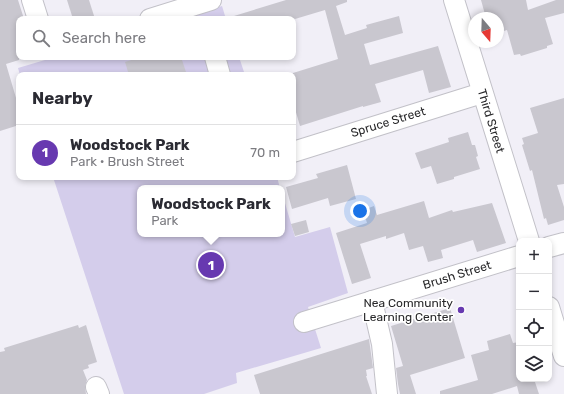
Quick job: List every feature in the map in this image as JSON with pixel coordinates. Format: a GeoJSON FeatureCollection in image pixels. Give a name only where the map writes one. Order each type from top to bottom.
{"type":"FeatureCollection","features":[{"type":"Feature","properties":{"kind":"street"},"geometry":{"type":"LineString","coordinates":[[32,0],[37,16]]}},
{"type":"Feature","properties":{"kind":"street","name":"Third Street"},"geometry":{"type":"LineString","coordinates":[[454,0],[528,238]]}},
{"type":"Feature","properties":{"kind":"street"},"geometry":{"type":"LineString","coordinates":[[162,16],[206,5]]}},
{"type":"Feature","properties":{"kind":"street"},"geometry":{"type":"LineString","coordinates":[[216,60],[219,72]]}},
{"type":"Feature","properties":{"kind":"street","name":"Spruce Street"},"geometry":{"type":"LineString","coordinates":[[296,151],[482,93]]}},
{"type":"Feature","properties":{"kind":"street"},"geometry":{"type":"LineString","coordinates":[[552,246],[564,243]]}},
{"type":"Feature","properties":{"kind":"street","name":"Brush Street"},"geometry":{"type":"LineString","coordinates":[[304,322],[516,257]]}},
{"type":"Feature","properties":{"kind":"street"},"geometry":{"type":"LineString","coordinates":[[372,301],[382,344],[387,394]]}},
{"type":"Feature","properties":{"kind":"street"},"geometry":{"type":"LineString","coordinates":[[550,310],[564,356]]}},
{"type":"Feature","properties":{"kind":"shaded area"},"geometry":{"type":"Polygon","coordinates":[[[222,6],[225,16],[193,16],[222,6]]]}},
{"type":"Feature","properties":{"kind":"shaded area"},"geometry":{"type":"Polygon","coordinates":[[[45,60],[240,60],[244,72],[19,72],[18,68],[45,60]]]}},
{"type":"Feature","properties":{"kind":"shaded area"},"geometry":{"type":"Polygon","coordinates":[[[54,180],[278,180],[279,185],[137,185],[137,237],[285,237],[285,203],[295,237],[330,227],[348,293],[308,307],[321,348],[236,373],[237,383],[204,394],[124,394],[54,180]]]}},
{"type":"Feature","properties":{"kind":"building"},"geometry":{"type":"Polygon","coordinates":[[[0,0],[18,0],[23,16],[16,16],[16,60],[19,60],[6,64],[16,98],[16,126],[0,131],[0,0]]]}},
{"type":"Feature","properties":{"kind":"building"},"geometry":{"type":"Polygon","coordinates":[[[67,0],[89,0],[94,16],[72,16],[67,0]]]}},
{"type":"Feature","properties":{"kind":"building"},"geometry":{"type":"Polygon","coordinates":[[[286,0],[347,0],[347,2],[336,6],[345,35],[367,28],[366,25],[399,16],[403,33],[364,44],[370,65],[438,46],[451,87],[429,93],[423,70],[375,84],[381,102],[363,106],[300,126],[296,112],[296,72],[338,59],[325,10],[296,19],[296,16],[234,16],[286,0]]]}},
{"type":"Feature","properties":{"kind":"building"},"geometry":{"type":"Polygon","coordinates":[[[481,0],[526,0],[528,10],[556,0],[564,0],[564,13],[545,18],[553,44],[547,46],[547,48],[521,56],[520,54],[514,55],[507,30],[504,31],[504,12],[484,12],[481,0]]]}},
{"type":"Feature","properties":{"kind":"building"},"geometry":{"type":"Polygon","coordinates":[[[131,60],[182,60],[186,72],[128,72],[125,62],[131,60]]]}},
{"type":"Feature","properties":{"kind":"building"},"geometry":{"type":"Polygon","coordinates":[[[564,98],[564,184],[557,185],[564,207],[564,220],[548,225],[546,218],[544,219],[532,170],[530,171],[522,145],[524,144],[522,138],[538,133],[530,108],[564,98]]]}},
{"type":"Feature","properties":{"kind":"building"},"geometry":{"type":"Polygon","coordinates":[[[468,132],[472,145],[475,145],[478,156],[476,157],[480,169],[437,184],[431,166],[421,169],[415,153],[449,142],[448,138],[468,132]]]}},
{"type":"Feature","properties":{"kind":"building"},"geometry":{"type":"Polygon","coordinates":[[[347,165],[356,199],[330,206],[328,198],[292,209],[286,187],[318,178],[316,174],[347,165]]]}},
{"type":"Feature","properties":{"kind":"building"},"geometry":{"type":"Polygon","coordinates":[[[424,201],[429,218],[452,210],[453,212],[492,203],[506,243],[477,252],[473,240],[441,250],[443,258],[428,262],[423,246],[409,250],[404,233],[386,239],[386,236],[360,244],[371,278],[352,284],[336,233],[367,223],[363,210],[374,206],[377,215],[424,201]]]}},
{"type":"Feature","properties":{"kind":"building"},"geometry":{"type":"Polygon","coordinates":[[[306,220],[309,232],[295,236],[291,224],[306,220]]]}},
{"type":"Feature","properties":{"kind":"building"},"geometry":{"type":"Polygon","coordinates":[[[450,308],[465,358],[410,375],[416,394],[400,394],[396,368],[403,366],[391,326],[450,308]]]}},
{"type":"Feature","properties":{"kind":"building"},"geometry":{"type":"Polygon","coordinates":[[[78,325],[79,328],[86,325],[97,362],[88,365],[89,368],[83,370],[87,380],[85,386],[86,394],[0,394],[0,352],[5,351],[4,348],[78,325]]]}},
{"type":"Feature","properties":{"kind":"building"},"geometry":{"type":"Polygon","coordinates":[[[510,334],[513,343],[516,342],[516,382],[535,382],[539,394],[519,394],[517,386],[492,394],[440,394],[440,391],[478,380],[471,355],[489,350],[487,341],[510,334]]]}},
{"type":"Feature","properties":{"kind":"building"},"geometry":{"type":"Polygon","coordinates":[[[369,339],[373,368],[366,370],[366,376],[372,394],[260,394],[254,375],[369,339]]]}},
{"type":"Feature","properties":{"kind":"place","name":"Woodstock Park"},"geometry":{"type":"Point","coordinates":[211,265]}},
{"type":"Feature","properties":{"kind":"place","name":"Nea Community Learning Center"},"geometry":{"type":"Point","coordinates":[461,310]}}]}
